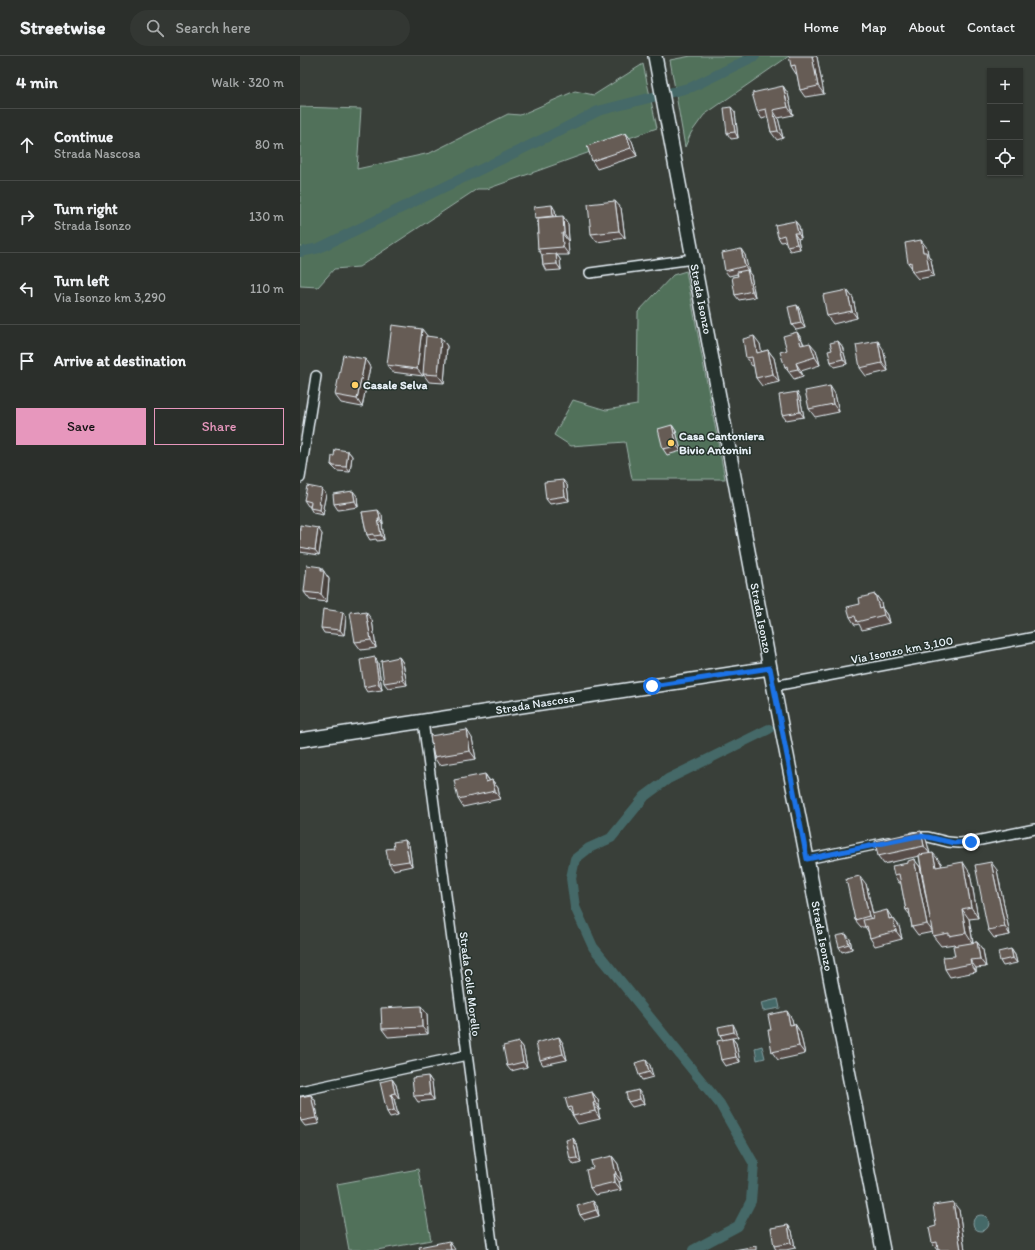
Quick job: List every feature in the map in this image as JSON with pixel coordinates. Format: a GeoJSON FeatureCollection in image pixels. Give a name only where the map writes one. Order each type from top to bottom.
{"type":"FeatureCollection","features":[{"type":"Feature","properties":{"kind":"main road","name":"Strada Isonzo"},"geometry":{"type":"LineString","coordinates":[[655,56],[770,668],[883,1250]]}},
{"type":"Feature","properties":{"kind":"main road","name":"Strada Nascosa"},"geometry":{"type":"LineString","coordinates":[[300,740],[770,668]]}},
{"type":"Feature","properties":{"kind":"street"},"geometry":{"type":"LineString","coordinates":[[590,273],[693,259]]}},
{"type":"Feature","properties":{"kind":"street"},"geometry":{"type":"LineString","coordinates":[[300,478],[316,376]]}},
{"type":"Feature","properties":{"kind":"street","name":"Via Isonzo km 3,100"},"geometry":{"type":"LineString","coordinates":[[774,686],[1035,637]]}},
{"type":"Feature","properties":{"kind":"street","name":"Strada Colle Morello"},"geometry":{"type":"LineString","coordinates":[[423,721],[493,1250]]}},
{"type":"Feature","properties":{"kind":"street"},"geometry":{"type":"LineString","coordinates":[[807,859],[918,836],[959,843],[1035,829]]}},
{"type":"Feature","properties":{"kind":"street"},"geometry":{"type":"LineString","coordinates":[[300,1091],[467,1054]]}},
{"type":"Feature","properties":{"kind":"green space"},"geometry":{"type":"Polygon","coordinates":[[[691,56],[789,56],[704,115],[691,133],[685,147],[670,60],[691,56]]]}},
{"type":"Feature","properties":{"kind":"green space"},"geometry":{"type":"Polygon","coordinates":[[[643,64],[657,128],[487,189],[477,189],[359,267],[334,269],[318,287],[300,286],[300,107],[361,109],[357,169],[430,153],[508,114],[520,115],[575,91],[594,95],[643,64]]]}},
{"type":"Feature","properties":{"kind":"green space"},"geometry":{"type":"Polygon","coordinates":[[[686,271],[725,479],[632,479],[625,442],[571,446],[554,435],[573,400],[606,410],[637,405],[638,312],[673,275],[686,271]]]}},
{"type":"Feature","properties":{"kind":"green space"},"geometry":{"type":"Polygon","coordinates":[[[418,1169],[431,1240],[377,1250],[349,1250],[337,1184],[418,1169]]]}},
{"type":"Feature","properties":{"kind":"water"},"geometry":{"type":"Polygon","coordinates":[[[778,999],[780,1008],[763,1011],[761,1003],[778,999]]]}},
{"type":"Feature","properties":{"kind":"water"},"geometry":{"type":"Polygon","coordinates":[[[762,1046],[765,1058],[757,1060],[755,1048],[762,1046]]]}},
{"type":"Feature","properties":{"kind":"water"},"geometry":{"type":"Polygon","coordinates":[[[978,1215],[984,1215],[989,1220],[987,1229],[984,1231],[978,1231],[973,1226],[973,1220],[978,1215]]]}},
{"type":"Feature","properties":{"kind":"building"},"geometry":{"type":"Polygon","coordinates":[[[789,56],[812,56],[818,86],[800,90],[795,65],[791,66],[789,56]]]}},
{"type":"Feature","properties":{"kind":"building"},"geometry":{"type":"Polygon","coordinates":[[[783,86],[788,107],[773,110],[778,131],[771,132],[766,109],[757,111],[752,93],[783,86]]]}},
{"type":"Feature","properties":{"kind":"building"},"geometry":{"type":"Polygon","coordinates":[[[731,107],[735,132],[727,133],[724,108],[731,107]]]}},
{"type":"Feature","properties":{"kind":"building"},"geometry":{"type":"Polygon","coordinates":[[[626,133],[631,148],[592,161],[587,146],[626,133]]]}},
{"type":"Feature","properties":{"kind":"building"},"geometry":{"type":"Polygon","coordinates":[[[615,201],[619,231],[591,234],[588,204],[615,201]]]}},
{"type":"Feature","properties":{"kind":"building"},"geometry":{"type":"Polygon","coordinates":[[[552,205],[553,216],[535,218],[534,207],[552,205]]]}},
{"type":"Feature","properties":{"kind":"building"},"geometry":{"type":"Polygon","coordinates":[[[563,216],[563,247],[538,249],[538,218],[563,216]]]}},
{"type":"Feature","properties":{"kind":"building"},"geometry":{"type":"Polygon","coordinates":[[[795,221],[798,233],[794,233],[797,244],[787,246],[784,235],[778,237],[775,225],[795,221]]]}},
{"type":"Feature","properties":{"kind":"building"},"geometry":{"type":"Polygon","coordinates":[[[921,240],[923,252],[926,252],[929,269],[912,272],[911,262],[908,263],[905,243],[921,240]]]}},
{"type":"Feature","properties":{"kind":"building"},"geometry":{"type":"Polygon","coordinates":[[[741,249],[745,266],[725,271],[722,253],[741,249]]]}},
{"type":"Feature","properties":{"kind":"building"},"geometry":{"type":"Polygon","coordinates":[[[556,254],[557,264],[543,265],[542,255],[556,254]]]}},
{"type":"Feature","properties":{"kind":"building"},"geometry":{"type":"Polygon","coordinates":[[[747,270],[752,291],[735,295],[732,277],[738,276],[737,272],[747,270]]]}},
{"type":"Feature","properties":{"kind":"building"},"geometry":{"type":"Polygon","coordinates":[[[847,290],[852,311],[827,316],[823,295],[847,290]]]}},
{"type":"Feature","properties":{"kind":"building"},"geometry":{"type":"Polygon","coordinates":[[[797,305],[801,323],[792,325],[788,307],[797,305]]]}},
{"type":"Feature","properties":{"kind":"building"},"geometry":{"type":"Polygon","coordinates":[[[392,325],[422,329],[417,369],[387,365],[392,325]]]}},
{"type":"Feature","properties":{"kind":"building"},"geometry":{"type":"Polygon","coordinates":[[[797,332],[801,345],[810,343],[815,357],[796,363],[798,369],[788,371],[787,366],[785,367],[780,352],[787,350],[783,336],[797,332]]]}},
{"type":"Feature","properties":{"kind":"building"},"geometry":{"type":"Polygon","coordinates":[[[426,336],[441,338],[438,375],[423,374],[426,336]]]}},
{"type":"Feature","properties":{"kind":"building"},"geometry":{"type":"Polygon","coordinates":[[[754,336],[757,353],[768,350],[773,374],[756,378],[752,357],[746,358],[743,339],[754,336]]]}},
{"type":"Feature","properties":{"kind":"building"},"geometry":{"type":"Polygon","coordinates":[[[838,341],[843,359],[831,362],[828,351],[832,350],[830,343],[838,341]]]}},
{"type":"Feature","properties":{"kind":"building"},"geometry":{"type":"Polygon","coordinates":[[[878,341],[882,363],[860,368],[856,345],[878,341]]]}},
{"type":"Feature","properties":{"kind":"building"},"geometry":{"type":"Polygon","coordinates":[[[343,355],[365,359],[357,399],[335,395],[343,355]]]}},
{"type":"Feature","properties":{"kind":"building"},"geometry":{"type":"Polygon","coordinates":[[[830,386],[833,404],[809,409],[805,391],[830,386]]]}},
{"type":"Feature","properties":{"kind":"building"},"geometry":{"type":"Polygon","coordinates":[[[797,392],[800,412],[782,415],[779,395],[797,392]]]}},
{"type":"Feature","properties":{"kind":"building"},"geometry":{"type":"Polygon","coordinates":[[[672,425],[677,446],[663,449],[658,429],[672,425]]]}},
{"type":"Feature","properties":{"kind":"building"},"geometry":{"type":"Polygon","coordinates":[[[335,449],[348,451],[346,467],[331,465],[332,456],[334,456],[335,449]]]}},
{"type":"Feature","properties":{"kind":"building"},"geometry":{"type":"Polygon","coordinates":[[[563,480],[565,496],[546,499],[544,482],[563,480]]]}},
{"type":"Feature","properties":{"kind":"building"},"geometry":{"type":"Polygon","coordinates":[[[307,486],[322,489],[319,504],[321,504],[320,510],[310,508],[311,502],[304,500],[307,486]]]}},
{"type":"Feature","properties":{"kind":"building"},"geometry":{"type":"Polygon","coordinates":[[[353,491],[355,501],[334,504],[333,494],[353,491]]]}},
{"type":"Feature","properties":{"kind":"building"},"geometry":{"type":"Polygon","coordinates":[[[378,510],[381,535],[367,535],[362,512],[378,510]]]}},
{"type":"Feature","properties":{"kind":"building"},"geometry":{"type":"Polygon","coordinates":[[[300,525],[318,528],[315,550],[300,547],[300,525]]]}},
{"type":"Feature","properties":{"kind":"building"},"geometry":{"type":"Polygon","coordinates":[[[307,565],[321,567],[321,571],[324,571],[321,594],[304,592],[307,565]]]}},
{"type":"Feature","properties":{"kind":"building"},"geometry":{"type":"Polygon","coordinates":[[[875,594],[879,608],[882,607],[884,615],[857,622],[855,616],[850,617],[847,607],[860,604],[859,598],[875,594]]]}},
{"type":"Feature","properties":{"kind":"building"},"geometry":{"type":"Polygon","coordinates":[[[323,609],[343,612],[340,630],[321,628],[323,609]]]}},
{"type":"Feature","properties":{"kind":"building"},"geometry":{"type":"Polygon","coordinates":[[[359,611],[360,613],[366,612],[371,640],[355,642],[350,612],[359,611]]]}},
{"type":"Feature","properties":{"kind":"building"},"geometry":{"type":"Polygon","coordinates":[[[375,657],[379,684],[364,687],[360,660],[375,657]]]}},
{"type":"Feature","properties":{"kind":"building"},"geometry":{"type":"Polygon","coordinates":[[[399,657],[403,680],[384,683],[381,661],[399,657]]]}},
{"type":"Feature","properties":{"kind":"building"},"geometry":{"type":"Polygon","coordinates":[[[467,730],[470,751],[434,757],[430,736],[467,730]]]}},
{"type":"Feature","properties":{"kind":"building"},"geometry":{"type":"Polygon","coordinates":[[[485,774],[486,782],[492,780],[495,791],[458,799],[454,780],[485,774]]]}},
{"type":"Feature","properties":{"kind":"building"},"geometry":{"type":"Polygon","coordinates":[[[921,831],[924,846],[878,856],[875,841],[921,831]]]}},
{"type":"Feature","properties":{"kind":"building"},"geometry":{"type":"Polygon","coordinates":[[[405,840],[409,861],[389,864],[386,849],[394,848],[393,842],[405,840]]]}},
{"type":"Feature","properties":{"kind":"building"},"geometry":{"type":"Polygon","coordinates":[[[933,853],[936,867],[963,862],[971,907],[962,909],[966,933],[949,936],[949,933],[933,936],[919,855],[933,853]]]}},
{"type":"Feature","properties":{"kind":"building"},"geometry":{"type":"Polygon","coordinates":[[[914,859],[927,924],[912,927],[909,909],[906,910],[899,874],[894,875],[892,866],[908,863],[908,861],[914,859]]]}},
{"type":"Feature","properties":{"kind":"building"},"geometry":{"type":"Polygon","coordinates":[[[991,862],[1005,927],[988,930],[975,865],[991,862]]]}},
{"type":"Feature","properties":{"kind":"building"},"geometry":{"type":"Polygon","coordinates":[[[860,876],[869,916],[855,920],[846,879],[860,876]]]}},
{"type":"Feature","properties":{"kind":"building"},"geometry":{"type":"Polygon","coordinates":[[[887,910],[889,919],[893,918],[896,931],[870,938],[867,926],[865,927],[863,920],[873,918],[872,914],[887,910]]]}},
{"type":"Feature","properties":{"kind":"building"},"geometry":{"type":"Polygon","coordinates":[[[846,934],[849,944],[839,947],[836,936],[846,934]]]}},
{"type":"Feature","properties":{"kind":"building"},"geometry":{"type":"Polygon","coordinates":[[[977,942],[980,959],[970,960],[971,964],[945,969],[943,957],[955,956],[953,946],[977,942]]]}},
{"type":"Feature","properties":{"kind":"building"},"geometry":{"type":"Polygon","coordinates":[[[1011,949],[1013,958],[1000,961],[998,952],[1011,949]]]}},
{"type":"Feature","properties":{"kind":"building"},"geometry":{"type":"Polygon","coordinates":[[[421,1006],[422,1027],[382,1029],[381,1008],[421,1006]]]}},
{"type":"Feature","properties":{"kind":"building"},"geometry":{"type":"Polygon","coordinates":[[[787,1011],[790,1025],[795,1024],[799,1046],[772,1052],[768,1030],[771,1030],[768,1015],[787,1011]]]}},
{"type":"Feature","properties":{"kind":"building"},"geometry":{"type":"Polygon","coordinates":[[[733,1024],[734,1032],[720,1035],[718,1027],[733,1024]]]}},
{"type":"Feature","properties":{"kind":"building"},"geometry":{"type":"Polygon","coordinates":[[[559,1037],[563,1054],[540,1060],[536,1043],[559,1037]]]}},
{"type":"Feature","properties":{"kind":"building"},"geometry":{"type":"Polygon","coordinates":[[[732,1038],[736,1057],[721,1060],[717,1041],[732,1038]]]}},
{"type":"Feature","properties":{"kind":"building"},"geometry":{"type":"Polygon","coordinates":[[[519,1042],[523,1062],[507,1066],[503,1046],[519,1042]]]}},
{"type":"Feature","properties":{"kind":"building"},"geometry":{"type":"Polygon","coordinates":[[[646,1060],[649,1072],[639,1075],[635,1063],[646,1060]]]}},
{"type":"Feature","properties":{"kind":"building"},"geometry":{"type":"Polygon","coordinates":[[[428,1076],[430,1095],[414,1096],[412,1078],[428,1076]]]}},
{"type":"Feature","properties":{"kind":"building"},"geometry":{"type":"Polygon","coordinates":[[[392,1079],[395,1093],[391,1094],[394,1110],[387,1112],[380,1082],[392,1079]]]}},
{"type":"Feature","properties":{"kind":"building"},"geometry":{"type":"Polygon","coordinates":[[[638,1090],[640,1099],[628,1102],[626,1093],[638,1090]]]}},
{"type":"Feature","properties":{"kind":"building"},"geometry":{"type":"Polygon","coordinates":[[[592,1092],[595,1102],[593,1103],[595,1111],[573,1116],[571,1107],[568,1108],[565,1098],[592,1092]]]}},
{"type":"Feature","properties":{"kind":"building"},"geometry":{"type":"Polygon","coordinates":[[[311,1095],[316,1118],[301,1121],[300,1097],[311,1095]]]}},
{"type":"Feature","properties":{"kind":"building"},"geometry":{"type":"Polygon","coordinates":[[[573,1138],[577,1158],[570,1159],[566,1140],[573,1138]]]}},
{"type":"Feature","properties":{"kind":"building"},"geometry":{"type":"Polygon","coordinates":[[[612,1156],[616,1174],[614,1174],[615,1182],[590,1188],[586,1170],[593,1168],[591,1161],[612,1156]]]}},
{"type":"Feature","properties":{"kind":"building"},"geometry":{"type":"Polygon","coordinates":[[[593,1201],[596,1210],[580,1215],[577,1206],[593,1201]]]}},
{"type":"Feature","properties":{"kind":"building"},"geometry":{"type":"Polygon","coordinates":[[[953,1202],[961,1250],[938,1250],[937,1242],[932,1243],[929,1228],[936,1226],[933,1205],[953,1202]]]}},
{"type":"Feature","properties":{"kind":"building"},"geometry":{"type":"Polygon","coordinates":[[[788,1225],[791,1243],[774,1246],[771,1228],[788,1225]]]}},
{"type":"Feature","properties":{"kind":"building"},"geometry":{"type":"Polygon","coordinates":[[[449,1241],[451,1250],[420,1250],[419,1247],[449,1241]]]}},
{"type":"Feature","properties":{"kind":"building"},"geometry":{"type":"Polygon","coordinates":[[[756,1246],[756,1250],[734,1250],[756,1246]]]}},
{"type":"Feature","properties":{"kind":"waterway"},"geometry":{"type":"LineString","coordinates":[[300,252],[319,248],[598,111],[692,87],[755,56]]}},
{"type":"Feature","properties":{"kind":"waterway"},"geometry":{"type":"LineString","coordinates":[[693,1250],[738,1226],[751,1201],[754,1164],[720,1104],[593,947],[575,907],[571,878],[575,859],[589,848],[611,838],[645,796],[668,779],[769,729]]}},
{"type":"Feature","properties":{"kind":"place","name":"Casale Selva"},"geometry":{"type":"Point","coordinates":[355,385]}},
{"type":"Feature","properties":{"kind":"place","name":"Casa Cantoniera Bivio Antonini"},"geometry":{"type":"Point","coordinates":[671,443]}},
{"type":"Feature","properties":{"kind":"route"},"geometry":{"type":"LineString","coordinates":[[652,686],[770,668],[807,859],[918,836],[954,843],[971,842]]}}]}
